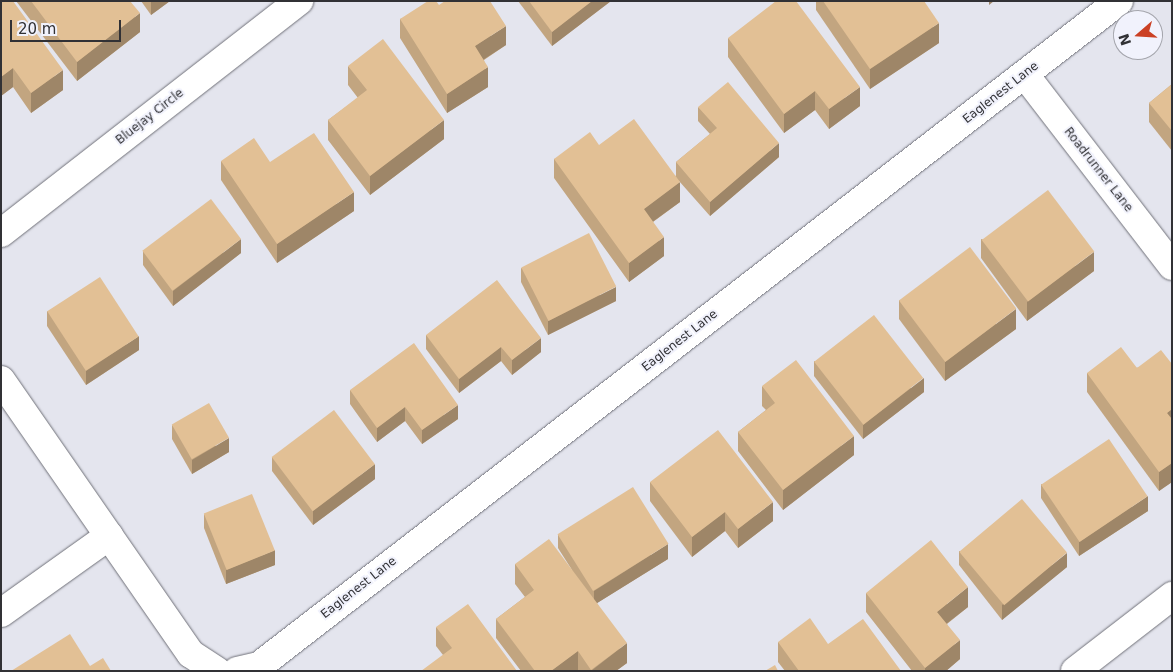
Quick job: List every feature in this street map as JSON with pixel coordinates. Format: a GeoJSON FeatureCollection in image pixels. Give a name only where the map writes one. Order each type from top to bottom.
{"type":"FeatureCollection","features":[{"type":"Feature","properties":{"kind":"street","name":"Bluejay Circle"},"geometry":{"type":"LineString","coordinates":[[1,233],[299,1]]}},
{"type":"Feature","properties":{"kind":"street","name":"Eaglenest Lane"},"geometry":{"type":"LineString","coordinates":[[237,671],[259,666],[1025,75],[1118,1]]}},
{"type":"Feature","properties":{"kind":"street","name":"Roadrunner Lane"},"geometry":{"type":"LineString","coordinates":[[1025,75],[1172,266]]}},
{"type":"Feature","properties":{"kind":"street"},"geometry":{"type":"LineString","coordinates":[[1,380],[191,654],[217,671]]}},
{"type":"Feature","properties":{"kind":"street"},"geometry":{"type":"LineString","coordinates":[[1,613],[110,536]]}},
{"type":"Feature","properties":{"kind":"street"},"geometry":{"type":"LineString","coordinates":[[1075,671],[1172,596]]}},
{"type":"Feature","properties":{"kind":"building"},"geometry":{"type":"Polygon","coordinates":[[[1,1],[13,1],[63,70],[31,93],[13,68],[1,77],[1,1]]]}},
{"type":"Feature","properties":{"kind":"building"},"geometry":{"type":"Polygon","coordinates":[[[31,1],[130,1],[140,13],[77,62],[31,1]]]}},
{"type":"Feature","properties":{"kind":"building"},"geometry":{"type":"Polygon","coordinates":[[[428,1],[436,1],[439,5],[445,1],[490,1],[506,26],[475,46],[488,67],[447,94],[400,19],[428,1]]]}},
{"type":"Feature","properties":{"kind":"building"},"geometry":{"type":"Polygon","coordinates":[[[529,1],[592,1],[552,32],[529,1]]]}},
{"type":"Feature","properties":{"kind":"building"},"geometry":{"type":"Polygon","coordinates":[[[776,1],[796,1],[860,87],[829,109],[815,91],[784,114],[728,38],[776,1]]]}},
{"type":"Feature","properties":{"kind":"building"},"geometry":{"type":"Polygon","coordinates":[[[823,1],[924,1],[939,23],[870,69],[823,1]]]}},
{"type":"Feature","properties":{"kind":"building"},"geometry":{"type":"Polygon","coordinates":[[[383,39],[444,120],[370,176],[328,120],[367,90],[348,66],[383,39]]]}},
{"type":"Feature","properties":{"kind":"building"},"geometry":{"type":"Polygon","coordinates":[[[728,82],[779,143],[710,202],[676,162],[717,128],[698,107],[728,82]]]}},
{"type":"Feature","properties":{"kind":"building"},"geometry":{"type":"Polygon","coordinates":[[[1172,84],[1172,131],[1149,103],[1172,84]]]}},
{"type":"Feature","properties":{"kind":"building"},"geometry":{"type":"Polygon","coordinates":[[[634,119],[680,182],[644,209],[664,237],[629,263],[554,159],[590,132],[599,145],[634,119]]]}},
{"type":"Feature","properties":{"kind":"building"},"geometry":{"type":"Polygon","coordinates":[[[314,133],[354,192],[277,244],[221,161],[254,138],[270,162],[314,133]]]}},
{"type":"Feature","properties":{"kind":"building"},"geometry":{"type":"Polygon","coordinates":[[[1048,190],[1094,251],[1028,301],[982,240],[1048,190]]]}},
{"type":"Feature","properties":{"kind":"building"},"geometry":{"type":"Polygon","coordinates":[[[211,199],[241,239],[172,291],[142,251],[211,199]]]}},
{"type":"Feature","properties":{"kind":"building"},"geometry":{"type":"Polygon","coordinates":[[[589,233],[616,286],[549,321],[521,268],[589,233]]]}},
{"type":"Feature","properties":{"kind":"building"},"geometry":{"type":"Polygon","coordinates":[[[970,247],[1016,308],[945,362],[899,301],[970,247]]]}},
{"type":"Feature","properties":{"kind":"building"},"geometry":{"type":"Polygon","coordinates":[[[100,277],[139,337],[86,371],[47,311],[100,277]]]}},
{"type":"Feature","properties":{"kind":"building"},"geometry":{"type":"Polygon","coordinates":[[[497,280],[541,338],[512,360],[501,347],[459,379],[426,335],[497,280]]]}},
{"type":"Feature","properties":{"kind":"building"},"geometry":{"type":"Polygon","coordinates":[[[874,315],[923,378],[863,425],[814,362],[874,315]]]}},
{"type":"Feature","properties":{"kind":"building"},"geometry":{"type":"Polygon","coordinates":[[[414,343],[458,405],[422,430],[405,407],[377,428],[350,390],[414,343]]]}},
{"type":"Feature","properties":{"kind":"building"},"geometry":{"type":"Polygon","coordinates":[[[1121,347],[1137,368],[1161,350],[1172,364],[1172,409],[1167,413],[1172,419],[1172,463],[1159,472],[1087,373],[1121,347]]]}},
{"type":"Feature","properties":{"kind":"building"},"geometry":{"type":"Polygon","coordinates":[[[796,360],[854,436],[783,490],[738,432],[775,403],[762,386],[796,360]]]}},
{"type":"Feature","properties":{"kind":"building"},"geometry":{"type":"Polygon","coordinates":[[[209,403],[229,438],[192,459],[172,424],[209,403]]]}},
{"type":"Feature","properties":{"kind":"building"},"geometry":{"type":"Polygon","coordinates":[[[334,410],[375,464],[313,511],[272,457],[334,410]]]}},
{"type":"Feature","properties":{"kind":"building"},"geometry":{"type":"Polygon","coordinates":[[[718,430],[773,502],[738,529],[725,512],[692,537],[650,482],[718,430]]]}},
{"type":"Feature","properties":{"kind":"building"},"geometry":{"type":"Polygon","coordinates":[[[1109,439],[1148,496],[1080,542],[1041,485],[1109,439]]]}},
{"type":"Feature","properties":{"kind":"building"},"geometry":{"type":"Polygon","coordinates":[[[633,487],[669,544],[593,591],[558,534],[633,487]]]}},
{"type":"Feature","properties":{"kind":"building"},"geometry":{"type":"Polygon","coordinates":[[[252,494],[275,551],[227,570],[204,513],[252,494]]]}},
{"type":"Feature","properties":{"kind":"building"},"geometry":{"type":"Polygon","coordinates":[[[1022,499],[1067,553],[1004,605],[959,552],[1022,499]]]}},
{"type":"Feature","properties":{"kind":"building"},"geometry":{"type":"Polygon","coordinates":[[[549,539],[627,643],[591,670],[578,651],[551,671],[535,671],[496,619],[534,590],[515,564],[549,539]]]}},
{"type":"Feature","properties":{"kind":"building"},"geometry":{"type":"Polygon","coordinates":[[[931,540],[968,587],[937,612],[960,640],[925,668],[866,593],[931,540]]]}},
{"type":"Feature","properties":{"kind":"building"},"geometry":{"type":"Polygon","coordinates":[[[468,604],[517,671],[421,671],[452,648],[436,627],[468,604]]]}},
{"type":"Feature","properties":{"kind":"building"},"geometry":{"type":"Polygon","coordinates":[[[810,618],[828,644],[863,619],[901,671],[799,671],[778,642],[810,618]]]}},
{"type":"Feature","properties":{"kind":"building"},"geometry":{"type":"Polygon","coordinates":[[[70,634],[90,666],[103,658],[111,671],[11,671],[70,634]]]}},
{"type":"Feature","properties":{"kind":"building"},"geometry":{"type":"Polygon","coordinates":[[[775,665],[778,671],[765,671],[775,665]]]}}]}
